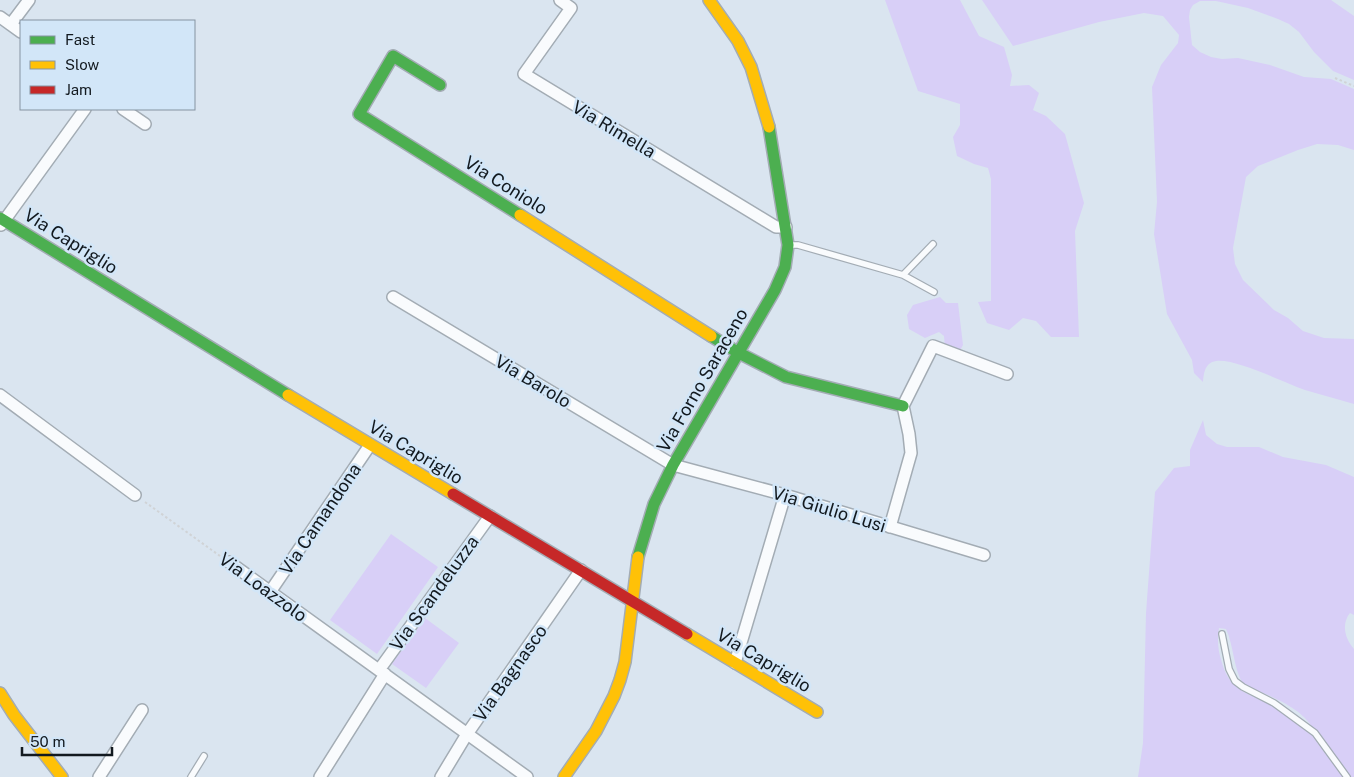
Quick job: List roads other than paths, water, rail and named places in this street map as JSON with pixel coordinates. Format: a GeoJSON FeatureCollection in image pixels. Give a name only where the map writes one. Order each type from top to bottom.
{"type":"FeatureCollection","features":[{"type":"Feature","properties":{"kind":"street"},"geometry":{"type":"LineString","coordinates":[[11,24],[30,0]]}},
{"type":"Feature","properties":{"kind":"street","name":"Via Rimella"},"geometry":{"type":"LineString","coordinates":[[560,0],[570,8],[524,74],[776,227],[786,227]]}},
{"type":"Feature","properties":{"kind":"street","name":"Via Forno Saraceno"},"geometry":{"type":"LineString","coordinates":[[564,777],[596,731],[614,696],[625,662],[639,550],[654,504],[673,465],[782,276],[785,267],[788,245],[786,227],[768,122],[751,68],[738,41],[709,0]]}},
{"type":"Feature","properties":{"kind":"street"},"geometry":{"type":"LineString","coordinates":[[0,17],[20,31]]}},
{"type":"Feature","properties":{"kind":"street","name":"Via Coniolo"},"geometry":{"type":"LineString","coordinates":[[440,86],[393,56],[359,114],[737,352]]}},
{"type":"Feature","properties":{"kind":"street"},"geometry":{"type":"LineString","coordinates":[[2,222],[84,110]]}},
{"type":"Feature","properties":{"kind":"street"},"geometry":{"type":"LineString","coordinates":[[124,110],[145,124]]}},
{"type":"Feature","properties":{"kind":"street","name":"Via Capriglio"},"geometry":{"type":"LineString","coordinates":[[2,222],[817,712]]}},
{"type":"Feature","properties":{"kind":"street","name":"Via Barolo"},"geometry":{"type":"LineString","coordinates":[[393,296],[673,465]]}},
{"type":"Feature","properties":{"kind":"street"},"geometry":{"type":"LineString","coordinates":[[890,527],[910,453],[909,434],[903,406],[933,346],[1007,374]]}},
{"type":"Feature","properties":{"kind":"street"},"geometry":{"type":"LineString","coordinates":[[737,352],[786,376],[903,406]]}},
{"type":"Feature","properties":{"kind":"street"},"geometry":{"type":"LineString","coordinates":[[0,395],[135,495]]}},
{"type":"Feature","properties":{"kind":"street","name":"Via Camandona"},"geometry":{"type":"LineString","coordinates":[[270,592],[370,445]]}},
{"type":"Feature","properties":{"kind":"street","name":"Via Giulio Lusi"},"geometry":{"type":"LineString","coordinates":[[673,465],[785,495],[984,555]]}},
{"type":"Feature","properties":{"kind":"street"},"geometry":{"type":"LineString","coordinates":[[735,663],[785,495]]}},
{"type":"Feature","properties":{"kind":"street","name":"Via Scandeluzza"},"geometry":{"type":"LineString","coordinates":[[320,777],[382,672],[490,516]]}},
{"type":"Feature","properties":{"kind":"street","name":"Via Loazzolo"},"geometry":{"type":"LineString","coordinates":[[229,562],[527,777]]}},
{"type":"Feature","properties":{"kind":"street","name":"Via Bagnasco"},"geometry":{"type":"LineString","coordinates":[[441,777],[467,734],[581,570]]}},
{"type":"Feature","properties":{"kind":"street"},"geometry":{"type":"LineString","coordinates":[[0,693],[62,777]]}},
{"type":"Feature","properties":{"kind":"street"},"geometry":{"type":"LineString","coordinates":[[99,777],[142,710]]}},
{"type":"Feature","properties":{"kind":"lane"},"geometry":{"type":"LineString","coordinates":[[903,274],[933,244]]}},
{"type":"Feature","properties":{"kind":"lane"},"geometry":{"type":"LineString","coordinates":[[788,245],[798,245],[903,274],[934,292]]}},
{"type":"Feature","properties":{"kind":"lane"},"geometry":{"type":"LineString","coordinates":[[1222,634],[1229,670],[1235,681],[1243,688],[1274,703],[1315,733],[1347,777]]}},
{"type":"Feature","properties":{"kind":"lane"},"geometry":{"type":"LineString","coordinates":[[191,777],[204,756]]}}]}
